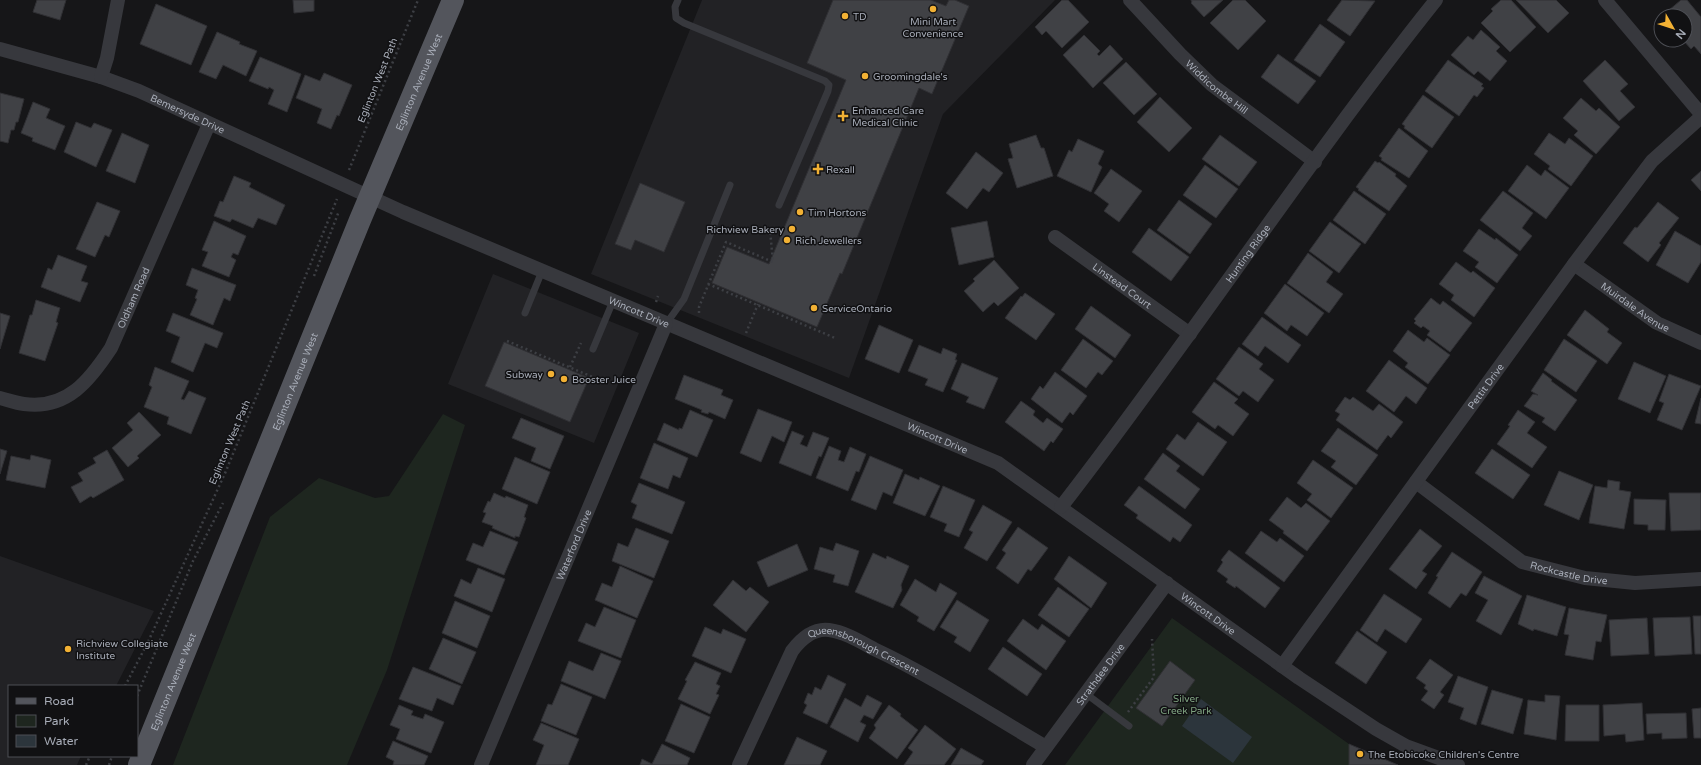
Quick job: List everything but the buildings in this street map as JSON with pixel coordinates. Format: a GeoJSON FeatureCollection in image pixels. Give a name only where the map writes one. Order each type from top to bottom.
{"type":"FeatureCollection","features":[{"type":"Feature","properties":{"kind":"main road","name":"Eglinton Avenue West"},"geometry":{"type":"LineString","coordinates":[[140,765],[370,196],[453,0]]}},
{"type":"Feature","properties":{"kind":"street"},"geometry":{"type":"LineString","coordinates":[[101,77],[107,58],[118,0]]}},
{"type":"Feature","properties":{"kind":"street","name":"Widdicombe Hill"},"geometry":{"type":"LineString","coordinates":[[1130,0],[1180,54],[1212,85],[1314,162]]}},
{"type":"Feature","properties":{"kind":"street","name":"Hunting Ridge"},"geometry":{"type":"LineString","coordinates":[[1061,507],[1190,334],[1390,58],[1436,0]]}},
{"type":"Feature","properties":{"kind":"street"},"geometry":{"type":"LineString","coordinates":[[1605,0],[1701,116]]}},
{"type":"Feature","properties":{"kind":"street","name":"Bemersyde Drive"},"geometry":{"type":"LineString","coordinates":[[0,49],[101,77],[139,91],[370,196]]}},
{"type":"Feature","properties":{"kind":"street","name":"Pettit Drive"},"geometry":{"type":"LineString","coordinates":[[1282,666],[1574,264],[1652,161],[1701,116]]}},
{"type":"Feature","properties":{"kind":"street","name":"Oldham Road"},"geometry":{"type":"LineString","coordinates":[[0,398],[24,404],[44,404],[60,401],[88,379],[100,365],[111,348],[209,124]]}},
{"type":"Feature","properties":{"kind":"street","name":"Wincott Drive"},"geometry":{"type":"LineString","coordinates":[[370,196],[403,212],[998,464],[1061,507],[1282,666],[1376,729],[1406,746],[1458,765]]}},
{"type":"Feature","properties":{"kind":"street","name":"Linstead Court"},"geometry":{"type":"LineString","coordinates":[[1055,237],[1190,334]]}},
{"type":"Feature","properties":{"kind":"street","name":"Muirdale Avenue"},"geometry":{"type":"LineString","coordinates":[[1574,264],[1657,324],[1701,343]]}},
{"type":"Feature","properties":{"kind":"street","name":"Waterford Drive"},"geometry":{"type":"LineString","coordinates":[[481,765],[666,324]]}},
{"type":"Feature","properties":{"kind":"street","name":"Rockcastle Drive"},"geometry":{"type":"LineString","coordinates":[[1416,482],[1522,562],[1585,578],[1635,583],[1701,579]]}},
{"type":"Feature","properties":{"kind":"street","name":"Strathdee Drive"},"geometry":{"type":"LineString","coordinates":[[1033,765],[1167,583]]}},
{"type":"Feature","properties":{"kind":"street","name":"Queensborough Crescent"},"geometry":{"type":"LineString","coordinates":[[739,765],[792,651],[800,640],[814,632],[829,630],[844,634],[906,664],[1046,748]]}},
{"type":"Feature","properties":{"kind":"lane"},"geometry":{"type":"LineString","coordinates":[[678,0],[675,7],[676,18],[684,24],[792,67],[825,82],[829,86],[826,97],[779,205]]}},
{"type":"Feature","properties":{"kind":"lane"},"geometry":{"type":"LineString","coordinates":[[666,324],[684,299],[730,185]]}},
{"type":"Feature","properties":{"kind":"lane"},"geometry":{"type":"LineString","coordinates":[[524,313],[542,271]]}},
{"type":"Feature","properties":{"kind":"lane"},"geometry":{"type":"LineString","coordinates":[[593,349],[613,301]]}},
{"type":"Feature","properties":{"kind":"lane"},"geometry":{"type":"LineString","coordinates":[[1086,693],[1129,726]]}},
{"type":"Feature","properties":{"kind":"path","name":"Eglinton West Path"},"geometry":{"type":"LineString","coordinates":[[350,167],[418,0]]}},
{"type":"Feature","properties":{"kind":"path","name":"Eglinton West Path"},"geometry":{"type":"LineString","coordinates":[[126,685],[148,642],[226,471],[337,199]]}},
{"type":"Feature","properties":{"kind":"path"},"geometry":{"type":"LineString","coordinates":[[314,278],[339,212]]}},
{"type":"Feature","properties":{"kind":"path"},"geometry":{"type":"LineString","coordinates":[[699,313],[699,307],[726,242],[773,262],[770,230]]}},
{"type":"Feature","properties":{"kind":"path"},"geometry":{"type":"LineString","coordinates":[[708,284],[835,338]]}},
{"type":"Feature","properties":{"kind":"path"},"geometry":{"type":"LineString","coordinates":[[655,303],[658,296]]}},
{"type":"Feature","properties":{"kind":"path"},"geometry":{"type":"LineString","coordinates":[[746,333],[758,304]]}},
{"type":"Feature","properties":{"kind":"path"},"geometry":{"type":"LineString","coordinates":[[507,341],[595,378]]}},
{"type":"Feature","properties":{"kind":"path"},"geometry":{"type":"LineString","coordinates":[[138,694],[193,561],[214,518],[226,498]]}},
{"type":"Feature","properties":{"kind":"path"},"geometry":{"type":"LineString","coordinates":[[1122,720],[1154,677],[1152,639]]}},
{"type":"Feature","properties":{"kind":"shaded area"},"geometry":{"type":"Polygon","coordinates":[[[702,0],[1055,0],[943,114],[849,378],[591,274],[702,0]]]}},
{"type":"Feature","properties":{"kind":"shaded area"},"geometry":{"type":"Polygon","coordinates":[[[493,274],[639,333],[594,443],[448,384],[493,274]]]}},
{"type":"Feature","properties":{"kind":"shaded area","name":"Richview Collegiate Institute"},"geometry":{"type":"Polygon","coordinates":[[[0,556],[154,611],[117,685],[8,685],[8,757],[81,757],[77,765],[0,765],[0,556]]]}},
{"type":"Feature","properties":{"kind":"green space"},"geometry":{"type":"Polygon","coordinates":[[[443,414],[465,425],[387,670],[347,765],[173,765],[270,517],[319,478],[375,498],[389,496],[443,414]]]}},
{"type":"Feature","properties":{"kind":"green space","name":"Silver Creek Park"},"geometry":{"type":"Polygon","coordinates":[[[1172,618],[1349,744],[1349,765],[1065,765],[1172,618]]]}},
{"type":"Feature","properties":{"kind":"water"},"geometry":{"type":"Polygon","coordinates":[[[1201,699],[1252,737],[1233,763],[1182,726],[1201,699]]]}},
{"type":"Feature","properties":{"kind":"place","name":"Mini Mart Convenience"},"geometry":{"type":"Point","coordinates":[933,9]}},
{"type":"Feature","properties":{"kind":"place","name":"TD"},"geometry":{"type":"Point","coordinates":[845,16]}},
{"type":"Feature","properties":{"kind":"place","name":"Groomingdale's"},"geometry":{"type":"Point","coordinates":[865,76]}},
{"type":"Feature","properties":{"kind":"place","name":"Enhanced Care Medical Clinic"},"geometry":{"type":"Point","coordinates":[843,116]}},
{"type":"Feature","properties":{"kind":"place","name":"Rexall"},"geometry":{"type":"Point","coordinates":[818,169]}},
{"type":"Feature","properties":{"kind":"place","name":"Tim Hortons"},"geometry":{"type":"Point","coordinates":[800,212]}},
{"type":"Feature","properties":{"kind":"place","name":"Richview Bakery"},"geometry":{"type":"Point","coordinates":[792,229]}},
{"type":"Feature","properties":{"kind":"place","name":"Rich Jewellers"},"geometry":{"type":"Point","coordinates":[787,240]}},
{"type":"Feature","properties":{"kind":"place","name":"ServiceOntario"},"geometry":{"type":"Point","coordinates":[814,308]}},
{"type":"Feature","properties":{"kind":"place","name":"Subway"},"geometry":{"type":"Point","coordinates":[551,374]}},
{"type":"Feature","properties":{"kind":"place","name":"Booster Juice"},"geometry":{"type":"Point","coordinates":[564,379]}},
{"type":"Feature","properties":{"kind":"place","name":"Richview Collegiate Institute"},"geometry":{"type":"Point","coordinates":[68,649]}},
{"type":"Feature","properties":{"kind":"place","name":"The Etobicoke Children's Centre"},"geometry":{"type":"Point","coordinates":[1360,754]}}]}
